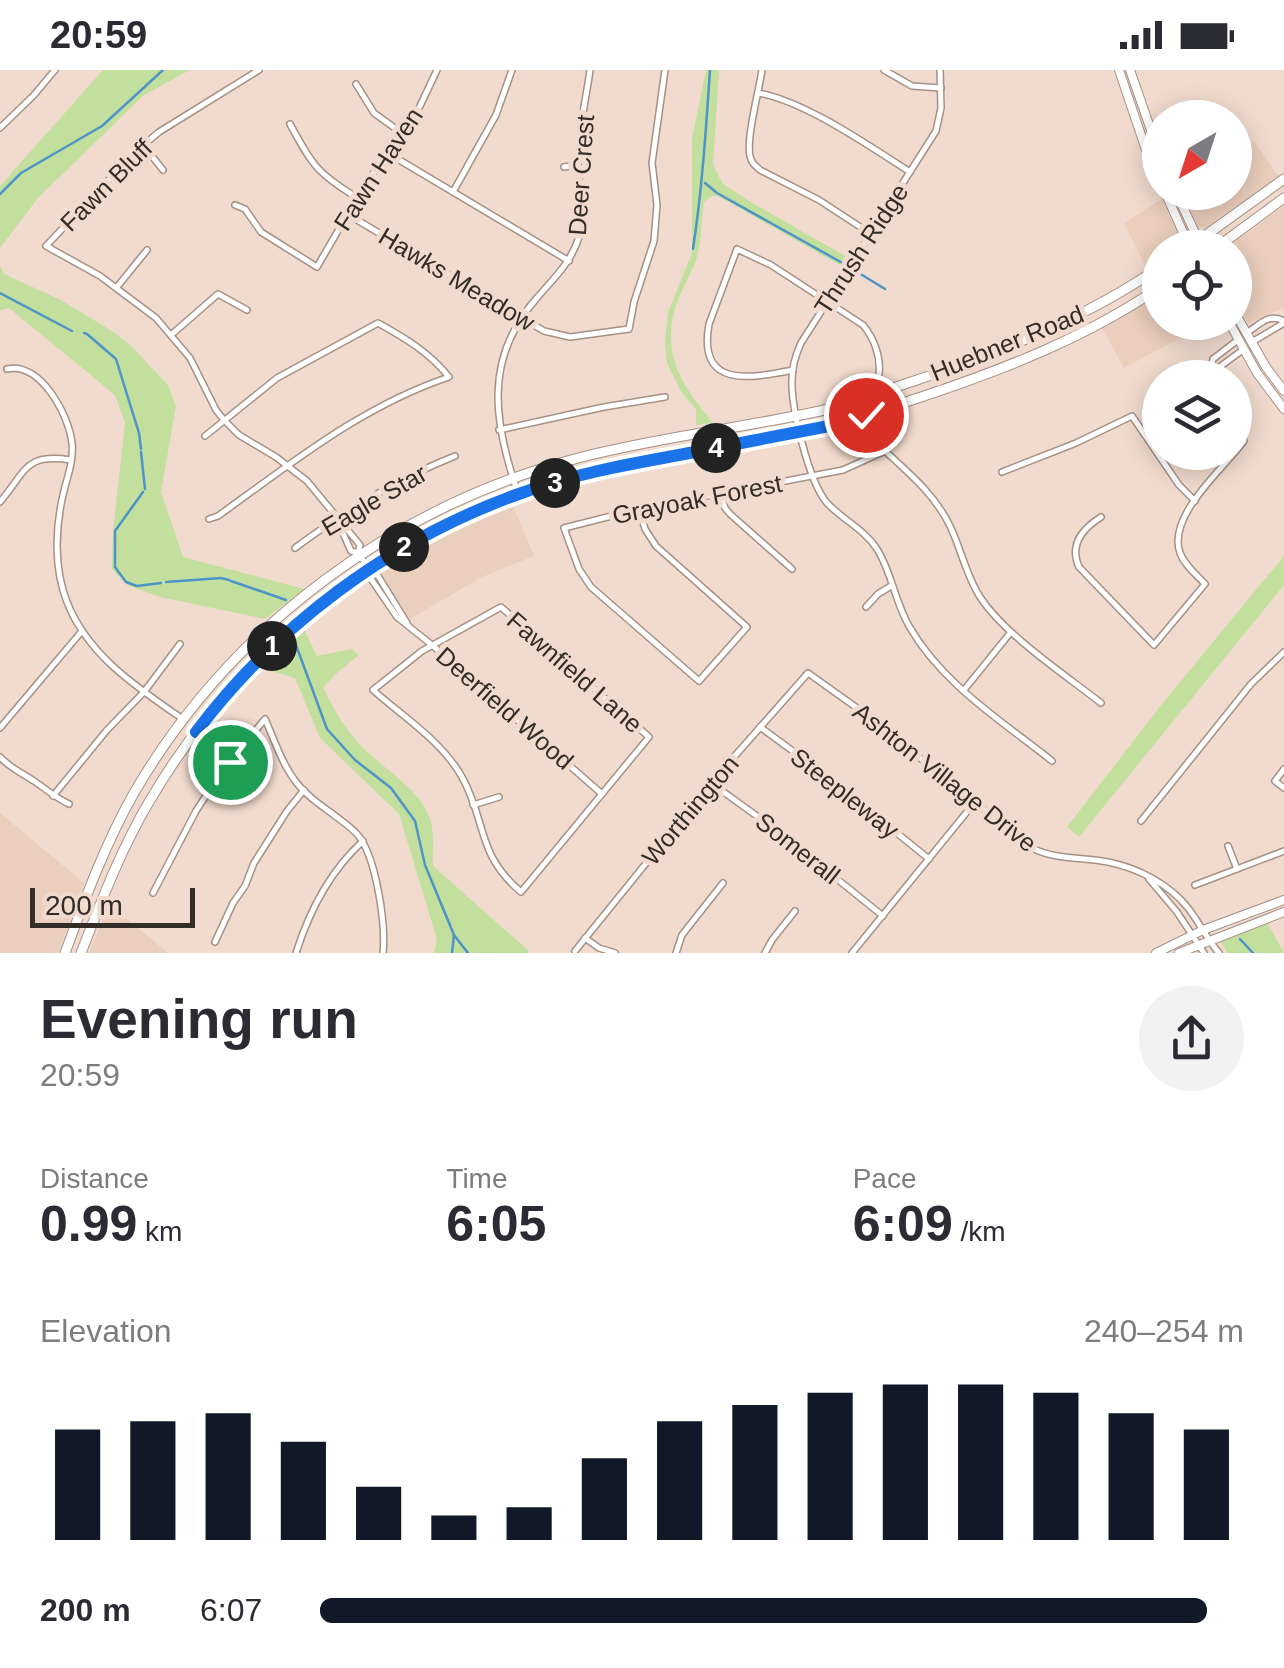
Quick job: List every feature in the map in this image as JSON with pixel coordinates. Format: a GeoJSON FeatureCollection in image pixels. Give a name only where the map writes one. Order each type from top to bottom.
{"type":"FeatureCollection","features":[{"type":"Feature","properties":{"kind":"main road"},"geometry":{"type":"LineString","coordinates":[[1119,70],[1142,138]]}},
{"type":"Feature","properties":{"kind":"main road"},"geometry":{"type":"LineString","coordinates":[[1130,70],[1142,104]]}},
{"type":"Feature","properties":{"kind":"main road"},"geometry":{"type":"LineString","coordinates":[[1215,230],[1284,179]]}},
{"type":"Feature","properties":{"kind":"main road"},"geometry":{"type":"LineString","coordinates":[[1240,230],[1284,198]]}},
{"type":"Feature","properties":{"kind":"main road","name":"Huebner Road"},"geometry":{"type":"LineString","coordinates":[[65,953],[117,825],[198,700],[257,636],[359,554],[411,523],[512,478],[582,457],[825,410],[996,353],[1098,306],[1142,278]]}},
{"type":"Feature","properties":{"kind":"main road","name":"Huebner Road"},"geometry":{"type":"LineString","coordinates":[[80,953],[132,832],[178,756],[212,712],[269,649],[324,601],[420,538],[518,494],[586,473],[829,426],[948,388],[1060,343],[1142,298]]}},
{"type":"Feature","properties":{"kind":"main road"},"geometry":{"type":"LineString","coordinates":[[1054,328],[1060,343]]}},
{"type":"Feature","properties":{"kind":"main road"},"geometry":{"type":"LineString","coordinates":[[1244,340],[1284,409]]}},
{"type":"Feature","properties":{"kind":"main road"},"geometry":{"type":"LineString","coordinates":[[1247,346],[1284,392]]}},
{"type":"Feature","properties":{"kind":"main road"},"geometry":{"type":"LineString","coordinates":[[184,720],[196,732]]}},
{"type":"Feature","properties":{"kind":"main road"},"geometry":{"type":"LineString","coordinates":[[1156,953],[1203,930],[1284,900]]}},
{"type":"Feature","properties":{"kind":"main road"},"geometry":{"type":"LineString","coordinates":[[1180,953],[1284,912]]}},
{"type":"Feature","properties":{"kind":"main road"},"geometry":{"type":"LineString","coordinates":[[77,919],[92,924]]}},
{"type":"Feature","properties":{"kind":"street"},"geometry":{"type":"LineString","coordinates":[[0,128],[55,70]]}},
{"type":"Feature","properties":{"kind":"street","name":"Fawn Bluff"},"geometry":{"type":"LineString","coordinates":[[259,70],[143,145],[46,246],[117,287],[156,318],[198,370],[210,400],[224,420],[249,442],[308,481],[360,545],[359,554],[370,570]]}},
{"type":"Feature","properties":{"kind":"street","name":"Fawn Haven"},"geometry":{"type":"LineString","coordinates":[[235,204],[245,209],[261,232],[317,267],[368,179],[391,154],[437,70]]}},
{"type":"Feature","properties":{"kind":"street"},"geometry":{"type":"LineString","coordinates":[[453,192],[496,115],[512,70]]}},
{"type":"Feature","properties":{"kind":"street","name":"Deer Crest"},"geometry":{"type":"LineString","coordinates":[[518,494],[499,430],[500,374],[522,318],[569,261],[578,240],[583,218],[578,165],[590,70]]}},
{"type":"Feature","properties":{"kind":"street","name":"Hawks Meadow"},"geometry":{"type":"LineString","coordinates":[[347,214],[544,332],[563,337],[629,330],[654,242],[657,205],[652,154],[665,70]]}},
{"type":"Feature","properties":{"kind":"street"},"geometry":{"type":"LineString","coordinates":[[762,70],[750,144],[754,165],[871,234]]}},
{"type":"Feature","properties":{"kind":"street"},"geometry":{"type":"LineString","coordinates":[[884,70],[912,86],[941,88]]}},
{"type":"Feature","properties":{"kind":"street","name":"Thrush Ridge"},"geometry":{"type":"LineString","coordinates":[[812,476],[792,382],[801,343],[936,131],[942,108],[940,70]]}},
{"type":"Feature","properties":{"kind":"street"},"geometry":{"type":"LineString","coordinates":[[356,84],[374,113],[403,134]]}},
{"type":"Feature","properties":{"kind":"street"},"geometry":{"type":"LineString","coordinates":[[758,93],[776,96],[834,125],[911,173]]}},
{"type":"Feature","properties":{"kind":"street"},"geometry":{"type":"LineString","coordinates":[[290,124],[317,169],[356,198]]}},
{"type":"Feature","properties":{"kind":"street"},"geometry":{"type":"LineString","coordinates":[[143,145],[163,170]]}},
{"type":"Feature","properties":{"kind":"street"},"geometry":{"type":"LineString","coordinates":[[391,154],[569,261]]}},
{"type":"Feature","properties":{"kind":"street"},"geometry":{"type":"LineString","coordinates":[[564,167],[578,165]]}},
{"type":"Feature","properties":{"kind":"street"},"geometry":{"type":"LineString","coordinates":[[117,287],[147,250]]}},
{"type":"Feature","properties":{"kind":"street"},"geometry":{"type":"LineString","coordinates":[[793,370],[740,378],[719,368],[710,355],[710,324],[737,250],[764,260],[857,320],[868,330],[880,360],[879,374]]}},
{"type":"Feature","properties":{"kind":"street"},"geometry":{"type":"LineString","coordinates":[[171,334],[218,294],[247,310]]}},
{"type":"Feature","properties":{"kind":"street"},"geometry":{"type":"LineString","coordinates":[[1229,360],[1284,322],[1276,317],[1252,330]]}},
{"type":"Feature","properties":{"kind":"street"},"geometry":{"type":"LineString","coordinates":[[1266,320],[1272,329]]}},
{"type":"Feature","properties":{"kind":"street"},"geometry":{"type":"LineString","coordinates":[[206,436],[277,378],[378,322],[418,346],[449,377],[340,428],[209,519]]}},
{"type":"Feature","properties":{"kind":"street"},"geometry":{"type":"LineString","coordinates":[[1214,360],[1238,340]]}},
{"type":"Feature","properties":{"kind":"street"},"geometry":{"type":"LineString","coordinates":[[1216,356],[1219,360]]}},
{"type":"Feature","properties":{"kind":"street"},"geometry":{"type":"LineString","coordinates":[[7,370],[26,371],[41,382],[56,399],[68,427],[71,460],[59,517],[58,560],[64,592],[82,632],[116,671],[184,720]]}},
{"type":"Feature","properties":{"kind":"street"},"geometry":{"type":"LineString","coordinates":[[499,430],[665,397]]}},
{"type":"Feature","properties":{"kind":"street"},"geometry":{"type":"LineString","coordinates":[[1002,472],[1132,416],[1179,485],[1195,501]]}},
{"type":"Feature","properties":{"kind":"street","name":"Grayoak Forest"},"geometry":{"type":"LineString","coordinates":[[640,509],[645,529],[656,546],[747,627],[699,681],[591,587],[579,569],[564,528],[640,509],[857,466],[885,451],[914,476],[938,506],[982,600]]}},
{"type":"Feature","properties":{"kind":"street","name":"Eagle Star"},"geometry":{"type":"LineString","coordinates":[[295,548],[378,493],[455,456]]}},
{"type":"Feature","properties":{"kind":"street"},"geometry":{"type":"LineString","coordinates":[[0,502],[28,466],[39,459],[71,460]]}},
{"type":"Feature","properties":{"kind":"street"},"geometry":{"type":"LineString","coordinates":[[1101,517],[1078,538],[1075,547],[1079,567],[1154,646],[1205,584],[1184,562],[1178,544],[1179,526],[1220,470]]}},
{"type":"Feature","properties":{"kind":"street"},"geometry":{"type":"LineString","coordinates":[[812,476],[826,502],[876,547],[916,638],[946,675],[1052,762]]}},
{"type":"Feature","properties":{"kind":"street"},"geometry":{"type":"LineString","coordinates":[[720,494],[730,514],[792,569]]}},
{"type":"Feature","properties":{"kind":"street","name":"Deerfield Wood"},"geometry":{"type":"LineString","coordinates":[[370,570],[369,576],[394,614],[602,794]]}},
{"type":"Feature","properties":{"kind":"street"},"geometry":{"type":"LineString","coordinates":[[866,608],[891,586]]}},
{"type":"Feature","properties":{"kind":"street"},"geometry":{"type":"LineString","coordinates":[[992,594],[982,600],[1012,632],[1101,704]]}},
{"type":"Feature","properties":{"kind":"street","name":"Fawnfield Lane"},"geometry":{"type":"LineString","coordinates":[[432,644],[501,607],[649,737],[602,794]]}},
{"type":"Feature","properties":{"kind":"street"},"geometry":{"type":"LineString","coordinates":[[0,728],[82,632]]}},
{"type":"Feature","properties":{"kind":"street"},"geometry":{"type":"LineString","coordinates":[[964,690],[1012,632]]}},
{"type":"Feature","properties":{"kind":"street"},"geometry":{"type":"LineString","coordinates":[[53,796],[144,692],[180,644]]}},
{"type":"Feature","properties":{"kind":"street"},"geometry":{"type":"LineString","coordinates":[[432,644],[372,690],[446,755],[460,774],[492,859],[522,892],[602,794]]}},
{"type":"Feature","properties":{"kind":"street"},"geometry":{"type":"LineString","coordinates":[[1141,822],[1252,684],[1284,652]]}},
{"type":"Feature","properties":{"kind":"street","name":"Worthington"},"geometry":{"type":"LineString","coordinates":[[575,951],[711,783],[808,672]]}},
{"type":"Feature","properties":{"kind":"street","name":"Ashton Village Drive"},"geometry":{"type":"LineString","coordinates":[[808,672],[1036,851],[1108,862],[1162,884],[1178,898],[1219,953]]}},
{"type":"Feature","properties":{"kind":"street"},"geometry":{"type":"LineString","coordinates":[[153,894],[196,812],[264,719],[293,778],[363,841],[382,910],[383,953]]}},
{"type":"Feature","properties":{"kind":"street","name":"Steepleway"},"geometry":{"type":"LineString","coordinates":[[760,728],[929,859]]}},
{"type":"Feature","properties":{"kind":"street"},"geometry":{"type":"LineString","coordinates":[[196,732],[211,737],[227,750],[230,762]]}},
{"type":"Feature","properties":{"kind":"street"},"geometry":{"type":"LineString","coordinates":[[196,732],[201,748],[218,761],[230,762]]}},
{"type":"Feature","properties":{"kind":"street"},"geometry":{"type":"LineString","coordinates":[[0,756],[12,768],[70,804]]}},
{"type":"Feature","properties":{"kind":"street"},"geometry":{"type":"LineString","coordinates":[[1284,769],[1274,781],[1284,788]]}},
{"type":"Feature","properties":{"kind":"street","name":"Somerall"},"geometry":{"type":"LineString","coordinates":[[711,783],[882,916]]}},
{"type":"Feature","properties":{"kind":"street"},"geometry":{"type":"LineString","coordinates":[[215,942],[254,862],[304,790]]}},
{"type":"Feature","properties":{"kind":"street"},"geometry":{"type":"LineString","coordinates":[[473,805],[499,797]]}},
{"type":"Feature","properties":{"kind":"street"},"geometry":{"type":"LineString","coordinates":[[852,953],[975,802]]}},
{"type":"Feature","properties":{"kind":"street"},"geometry":{"type":"LineString","coordinates":[[296,953],[313,910],[335,873],[363,841]]}},
{"type":"Feature","properties":{"kind":"street"},"geometry":{"type":"LineString","coordinates":[[1228,846],[1237,869]]}},
{"type":"Feature","properties":{"kind":"street"},"geometry":{"type":"LineString","coordinates":[[1195,885],[1284,851]]}},
{"type":"Feature","properties":{"kind":"street"},"geometry":{"type":"LineString","coordinates":[[1148,877],[1204,953]]}},
{"type":"Feature","properties":{"kind":"street"},"geometry":{"type":"LineString","coordinates":[[676,953],[682,934],[724,883]]}},
{"type":"Feature","properties":{"kind":"street"},"geometry":{"type":"LineString","coordinates":[[1171,904],[1178,898]]}},
{"type":"Feature","properties":{"kind":"street"},"geometry":{"type":"LineString","coordinates":[[765,953],[795,911]]}},
{"type":"Feature","properties":{"kind":"street"},"geometry":{"type":"LineString","coordinates":[[585,938],[615,953]]}},
{"type":"Feature","properties":{"kind":"shaded area"},"geometry":{"type":"Polygon","coordinates":[[[1252,142],[1279,177],[1252,195],[1252,142]]]}},
{"type":"Feature","properties":{"kind":"shaded area"},"geometry":{"type":"Polygon","coordinates":[[[1284,206],[1284,308],[1252,321],[1252,230],[1284,206]]]}},
{"type":"Feature","properties":{"kind":"shaded area"},"geometry":{"type":"Polygon","coordinates":[[[1145,210],[1167,210],[1176,230],[1142,230],[1142,259],[1124,223],[1145,210]]]}},
{"type":"Feature","properties":{"kind":"shaded area"},"geometry":{"type":"Polygon","coordinates":[[[1190,210],[1231,210],[1206,227],[1198,227],[1190,210]]]}},
{"type":"Feature","properties":{"kind":"shaded area"},"geometry":{"type":"Polygon","coordinates":[[[1142,303],[1142,340],[1176,340],[1124,368],[1101,326],[1142,303]]]}},
{"type":"Feature","properties":{"kind":"shaded area"},"geometry":{"type":"Polygon","coordinates":[[[512,503],[534,556],[482,577],[410,619],[378,570],[470,519],[512,503]]]}},
{"type":"Feature","properties":{"kind":"shaded area"},"geometry":{"type":"Polygon","coordinates":[[[0,813],[84,883],[58,953],[0,953],[0,813]]]}},
{"type":"Feature","properties":{"kind":"shaded area"},"geometry":{"type":"Polygon","coordinates":[[[109,904],[168,953],[89,953],[109,904]]]}},
{"type":"Feature","properties":{"kind":"green space"},"geometry":{"type":"Polygon","coordinates":[[[103,70],[190,70],[144,95],[38,198],[0,248],[0,186],[103,70]]]}},
{"type":"Feature","properties":{"kind":"green space"},"geometry":{"type":"Polygon","coordinates":[[[706,70],[719,70],[713,164],[722,183],[852,260],[847,269],[718,196],[704,202],[697,257],[675,308],[671,332],[679,374],[713,423],[696,425],[696,409],[682,393],[667,363],[665,342],[668,313],[692,253],[692,139],[706,70]]]}},
{"type":"Feature","properties":{"kind":"green space"},"geometry":{"type":"Polygon","coordinates":[[[0,265],[4,274],[61,300],[112,331],[168,385],[176,406],[161,492],[183,557],[304,589],[265,619],[160,597],[127,585],[112,569],[125,423],[115,395],[9,308],[0,310],[0,265]]]}},
{"type":"Feature","properties":{"kind":"green space"},"geometry":{"type":"Polygon","coordinates":[[[1284,556],[1284,585],[1079,837],[1067,827],[1284,556]]]}},
{"type":"Feature","properties":{"kind":"green space"},"geometry":{"type":"Polygon","coordinates":[[[304,629],[317,656],[352,649],[359,655],[323,687],[334,708],[356,740],[407,786],[424,807],[432,830],[433,866],[528,953],[434,953],[437,939],[399,814],[320,738],[295,678],[261,668],[304,629]]]}},
{"type":"Feature","properties":{"kind":"green space"},"geometry":{"type":"Polygon","coordinates":[[[1268,924],[1284,953],[1227,953],[1220,940],[1268,924]]]}},
{"type":"Feature","properties":{"kind":"waterway"},"geometry":{"type":"LineString","coordinates":[[0,194],[21,173],[102,126],[163,70]]}},
{"type":"Feature","properties":{"kind":"waterway"},"geometry":{"type":"LineString","coordinates":[[693,249],[710,70]]}},
{"type":"Feature","properties":{"kind":"waterway"},"geometry":{"type":"LineString","coordinates":[[705,183],[846,265]]}},
{"type":"Feature","properties":{"kind":"waterway"},"geometry":{"type":"LineString","coordinates":[[854,270],[885,289]]}},
{"type":"Feature","properties":{"kind":"waterway"},"geometry":{"type":"LineString","coordinates":[[0,293],[72,331]]}},
{"type":"Feature","properties":{"kind":"waterway"},"geometry":{"type":"LineString","coordinates":[[84,333],[116,359],[141,449]]}},
{"type":"Feature","properties":{"kind":"waterway"},"geometry":{"type":"LineString","coordinates":[[141,452],[145,489]]}},
{"type":"Feature","properties":{"kind":"waterway"},"geometry":{"type":"LineString","coordinates":[[143,492],[115,531],[115,567],[126,582],[137,586],[161,583]]}},
{"type":"Feature","properties":{"kind":"waterway"},"geometry":{"type":"LineString","coordinates":[[166,582],[229,580]]}},
{"type":"Feature","properties":{"kind":"waterway"},"geometry":{"type":"LineString","coordinates":[[231,581],[286,600]]}},
{"type":"Feature","properties":{"kind":"waterway"},"geometry":{"type":"LineString","coordinates":[[293,637],[327,729],[355,760],[391,788],[415,821],[425,865],[454,935],[452,953]]}},
{"type":"Feature","properties":{"kind":"waterway"},"geometry":{"type":"LineString","coordinates":[[454,935],[468,953]]}},
{"type":"Feature","properties":{"kind":"waterway"},"geometry":{"type":"LineString","coordinates":[[1240,939],[1253,953]]}},
{"type":"Feature","properties":{"kind":"route"},"geometry":{"type":"LineString","coordinates":[[230,762],[227,750],[211,737],[196,732],[212,712],[260,657],[324,601],[420,538],[518,494],[586,473],[829,426],[866,415]]}}]}
